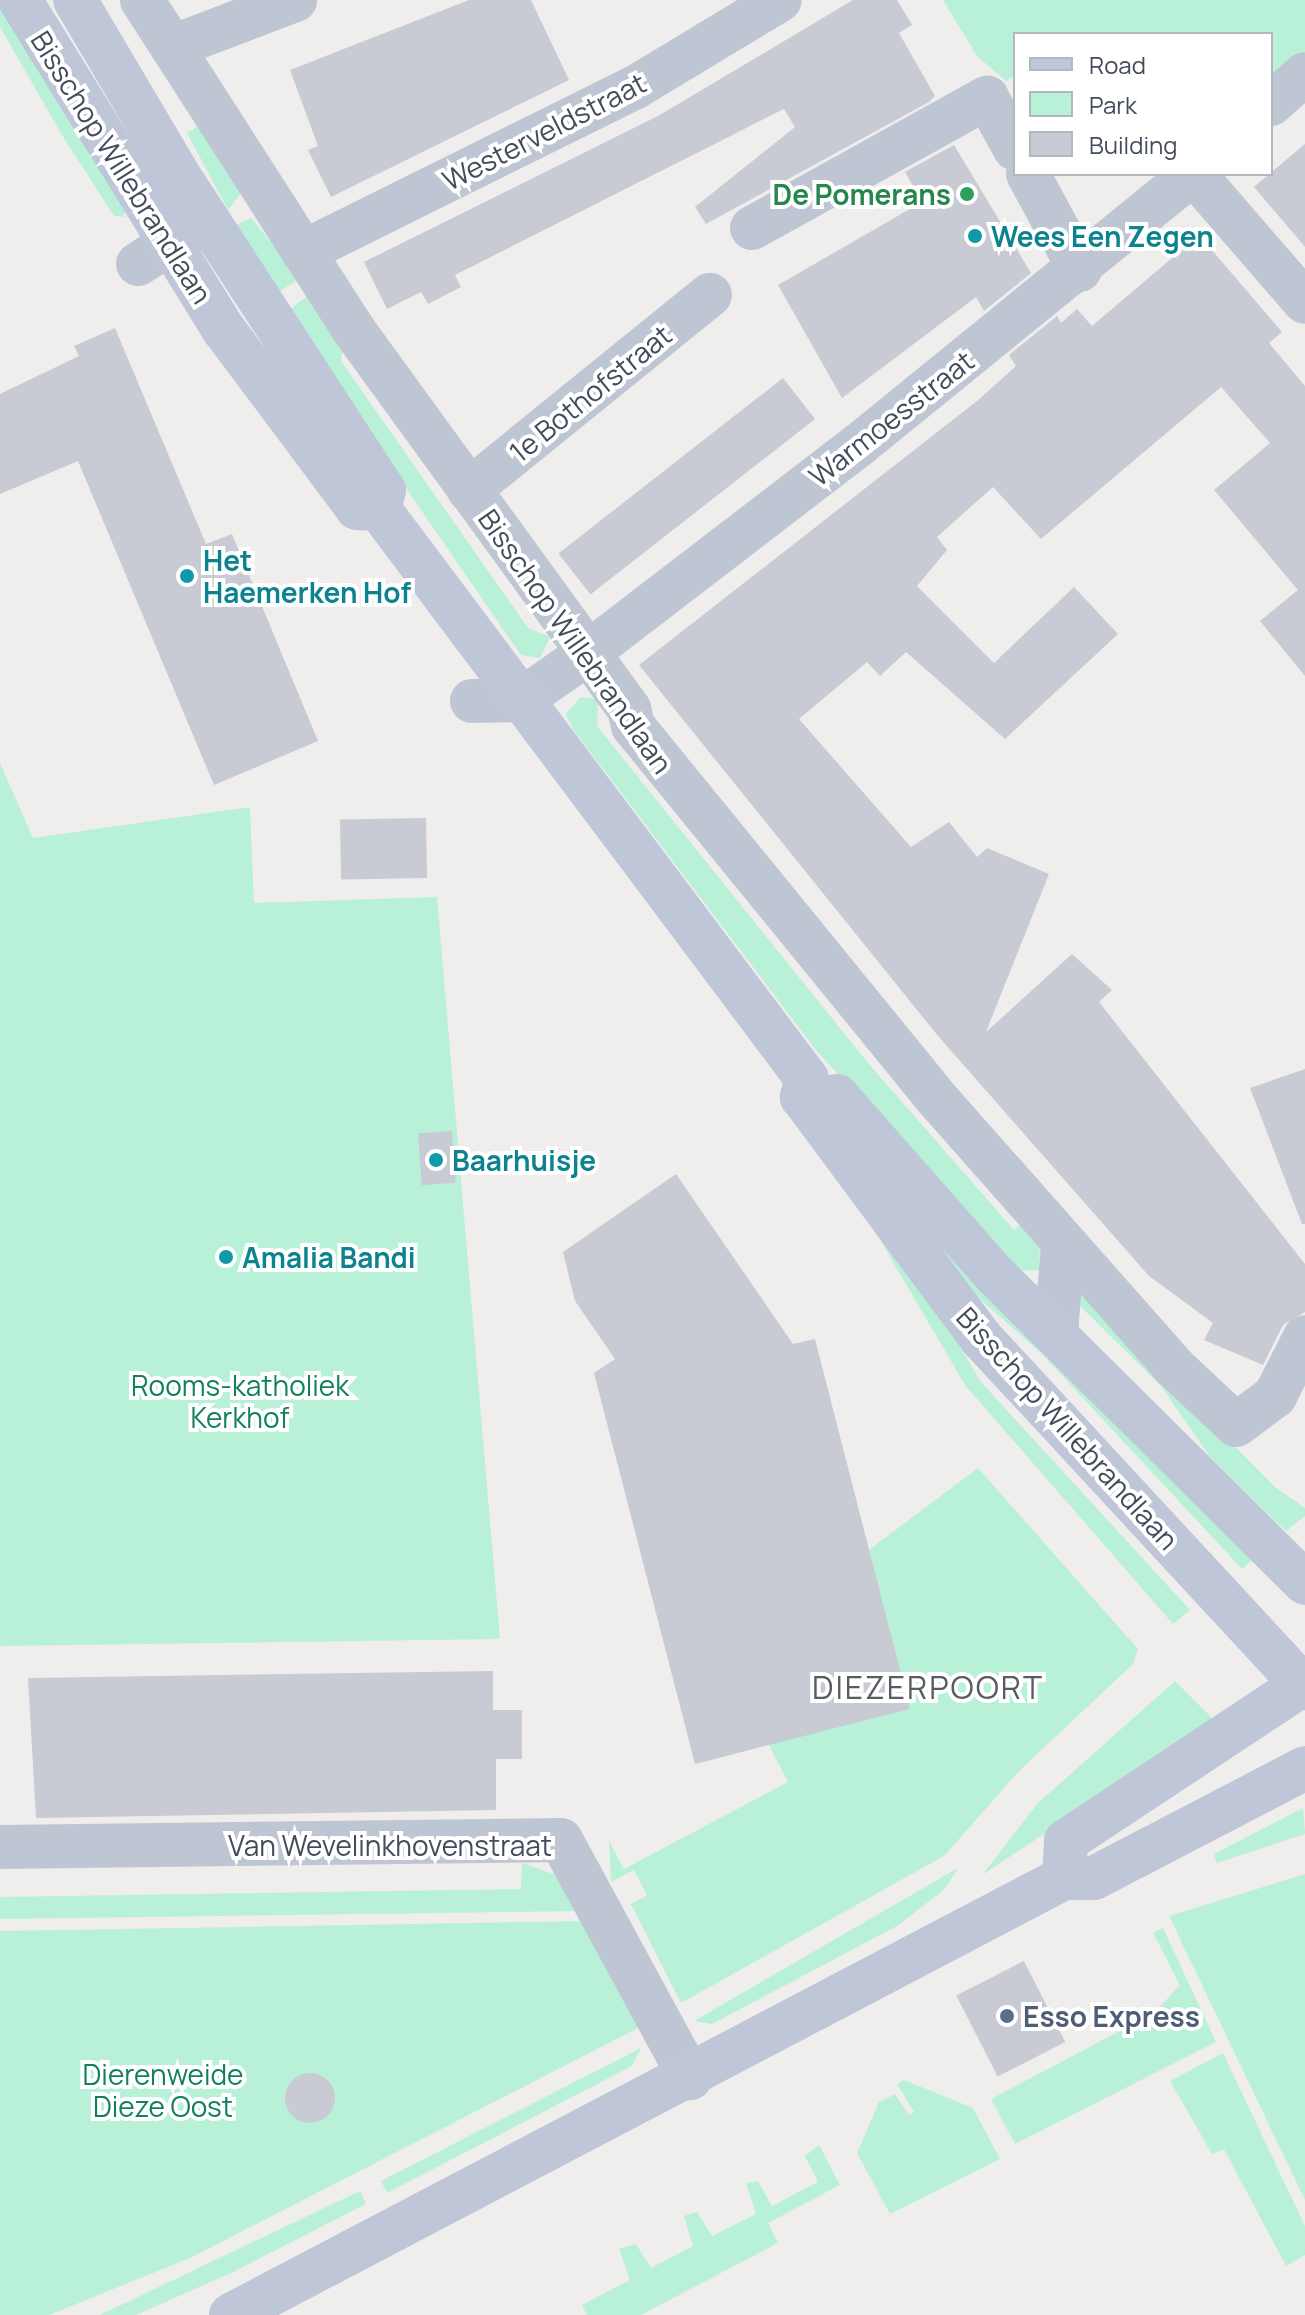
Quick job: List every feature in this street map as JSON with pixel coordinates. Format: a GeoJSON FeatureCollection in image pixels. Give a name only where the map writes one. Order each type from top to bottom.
{"type":"FeatureCollection","features":[{"type":"Feature","properties":{"kind":"main road","name":"Bisschop Willebrandlaan"},"geometry":{"type":"LineString","coordinates":[[20,0],[152,255],[357,508],[379,509]]}},
{"type":"Feature","properties":{"kind":"main road","name":"Bisschop Willebrandlaan"},"geometry":{"type":"LineString","coordinates":[[75,0],[208,220],[384,490],[379,509]]}},
{"type":"Feature","properties":{"kind":"main road","name":"Bisschop Willebrandlaan"},"geometry":{"type":"LineString","coordinates":[[379,509],[807,1079],[824,1080],[948,1225],[1305,1583]]}},
{"type":"Feature","properties":{"kind":"main road","name":"Bisschop Willebrandlaan"},"geometry":{"type":"LineString","coordinates":[[807,1079],[802,1097],[982,1339],[1304,1685]]}},
{"type":"Feature","properties":{"kind":"main road"},"geometry":{"type":"LineString","coordinates":[[1064,1878],[1066,1841],[1304,1685]]}},
{"type":"Feature","properties":{"kind":"main road"},"geometry":{"type":"LineString","coordinates":[[231,2315],[690,2078],[1064,1878],[1094,1878],[1305,1768]]}},
{"type":"Feature","properties":{"kind":"street","name":"Bisschop Willebrandlaan"},"geometry":{"type":"LineString","coordinates":[[142,0],[303,252],[585,655],[841,988],[1173,1366],[1236,1425],[1275,1396],[1305,1337]]}},
{"type":"Feature","properties":{"kind":"street"},"geometry":{"type":"LineString","coordinates":[[172,47],[295,0]]}},
{"type":"Feature","properties":{"kind":"street","name":"Westerveldstraat"},"geometry":{"type":"LineString","coordinates":[[303,252],[634,88],[780,0]]}},
{"type":"Feature","properties":{"kind":"street"},"geometry":{"type":"LineString","coordinates":[[1273,102],[1305,74]]}},
{"type":"Feature","properties":{"kind":"street"},"geometry":{"type":"LineString","coordinates":[[752,228],[987,98],[1013,145]]}},
{"type":"Feature","properties":{"kind":"street"},"geometry":{"type":"LineString","coordinates":[[1029,176],[1080,270]]}},
{"type":"Feature","properties":{"kind":"street","name":"Warmoesstraat"},"geometry":{"type":"LineString","coordinates":[[521,700],[585,655],[1080,270],[1191,176]]}},
{"type":"Feature","properties":{"kind":"street"},"geometry":{"type":"LineString","coordinates":[[1195,176],[1305,302]]}},
{"type":"Feature","properties":{"kind":"street"},"geometry":{"type":"LineString","coordinates":[[152,255],[208,220]]}},
{"type":"Feature","properties":{"kind":"street","name":"1e Bothofstraat"},"geometry":{"type":"LineString","coordinates":[[469,490],[710,295]]}},
{"type":"Feature","properties":{"kind":"street"},"geometry":{"type":"LineString","coordinates":[[472,701],[521,700]]}},
{"type":"Feature","properties":{"kind":"street","name":"Bisschop Willebrandlaan"},"geometry":{"type":"LineString","coordinates":[[1056,1334],[1063,1242]]}},
{"type":"Feature","properties":{"kind":"street","name":"Van Wevelinkhovenstraat"},"geometry":{"type":"LineString","coordinates":[[0,1847],[561,1840],[690,2078]]}},
{"type":"Feature","properties":{"kind":"green space"},"geometry":{"type":"Polygon","coordinates":[[[943,0],[1305,0],[1305,61],[1273,87],[1273,32],[1013,32],[1013,77],[1006,81],[977,56],[943,0]]]}},
{"type":"Feature","properties":{"kind":"green space"},"geometry":{"type":"Polygon","coordinates":[[[0,4],[126,211],[123,217],[114,216],[62,135],[0,27],[0,4]]]}},
{"type":"Feature","properties":{"kind":"green space"},"geometry":{"type":"Polygon","coordinates":[[[200,125],[241,193],[228,210],[187,133],[200,125]]]}},
{"type":"Feature","properties":{"kind":"green space"},"geometry":{"type":"Polygon","coordinates":[[[251,218],[300,278],[273,296],[236,225],[251,218]]]}},
{"type":"Feature","properties":{"kind":"green space"},"geometry":{"type":"Polygon","coordinates":[[[310,294],[344,342],[341,361],[528,628],[550,637],[540,658],[521,655],[285,313],[310,294]]]}},
{"type":"Feature","properties":{"kind":"green space"},"geometry":{"type":"Polygon","coordinates":[[[581,697],[598,699],[597,726],[868,1063],[1014,1230],[1028,1219],[1040,1238],[1039,1270],[1018,1271],[815,1049],[573,729],[566,714],[581,697]]]}},
{"type":"Feature","properties":{"kind":"green space","name":"Rooms-katholiek Kerkhof"},"geometry":{"type":"Polygon","coordinates":[[[0,763],[33,838],[250,807],[254,903],[437,897],[500,1639],[0,1646],[0,763]]]}},
{"type":"Feature","properties":{"kind":"green space"},"geometry":{"type":"Polygon","coordinates":[[[851,1190],[915,1267],[980,1381],[1190,1610],[1173,1624],[965,1385],[851,1190]]]}},
{"type":"Feature","properties":{"kind":"green space"},"geometry":{"type":"Polygon","coordinates":[[[932,1237],[1257,1556],[1242,1569],[1042,1354],[972,1292],[932,1237]]]}},
{"type":"Feature","properties":{"kind":"green space"},"geometry":{"type":"Polygon","coordinates":[[[1075,1285],[1276,1488],[1305,1508],[1305,1516],[1286,1531],[1210,1457],[1161,1386],[1081,1307],[1075,1285]]]}},
{"type":"Feature","properties":{"kind":"green space"},"geometry":{"type":"Polygon","coordinates":[[[978,1468],[1138,1649],[1133,1664],[1020,1770],[944,1856],[681,2003],[631,1904],[647,1895],[634,1870],[611,1882],[609,1841],[624,1869],[788,1782],[724,1659],[978,1468]]]}},
{"type":"Feature","properties":{"kind":"green space"},"geometry":{"type":"Polygon","coordinates":[[[1175,1681],[1213,1719],[1204,1728],[982,1875],[1038,1803],[1175,1681]]]}},
{"type":"Feature","properties":{"kind":"green space"},"geometry":{"type":"Polygon","coordinates":[[[1303,1808],[1305,1834],[1217,1863],[1214,1854],[1303,1808]]]}},
{"type":"Feature","properties":{"kind":"green space"},"geometry":{"type":"Polygon","coordinates":[[[522,1863],[559,1876],[581,1911],[0,1919],[0,1897],[521,1889],[522,1863]]]}},
{"type":"Feature","properties":{"kind":"green space"},"geometry":{"type":"Polygon","coordinates":[[[958,1868],[945,1889],[897,1926],[712,2024],[694,2021],[958,1868]]]}},
{"type":"Feature","properties":{"kind":"green space"},"geometry":{"type":"Polygon","coordinates":[[[1305,1874],[1305,2200],[1169,1916],[1305,1874]]]}},
{"type":"Feature","properties":{"kind":"green space","name":"Dierenweide Dieze Oost"},"geometry":{"type":"Polygon","coordinates":[[[587,1921],[642,2026],[190,2258],[49,2315],[0,2315],[0,1931],[587,1921]]]}},
{"type":"Feature","properties":{"kind":"green space"},"geometry":{"type":"Polygon","coordinates":[[[1163,1928],[1216,2042],[1015,2144],[991,2099],[1154,2013],[1180,1985],[1153,1933],[1163,1928]]]}},
{"type":"Feature","properties":{"kind":"green space"},"geometry":{"type":"Polygon","coordinates":[[[641,2048],[632,2066],[387,2193],[381,2181],[641,2048]]]}},
{"type":"Feature","properties":{"kind":"green space"},"geometry":{"type":"Polygon","coordinates":[[[1223,2053],[1305,2226],[1305,2255],[1286,2266],[1224,2149],[1212,2154],[1170,2081],[1223,2053]]]}},
{"type":"Feature","properties":{"kind":"green space"},"geometry":{"type":"Polygon","coordinates":[[[904,2080],[973,2108],[1000,2159],[890,2214],[857,2153],[879,2102],[895,2094],[909,2115],[914,2112],[897,2084],[904,2080]]]}},
{"type":"Feature","properties":{"kind":"green space"},"geometry":{"type":"Polygon","coordinates":[[[819,2145],[840,2185],[768,2223],[778,2243],[641,2315],[587,2315],[582,2305],[630,2280],[619,2249],[636,2244],[651,2268],[693,2246],[684,2216],[697,2212],[712,2236],[756,2214],[746,2183],[758,2181],[772,2206],[818,2182],[805,2156],[819,2145]]]}},
{"type":"Feature","properties":{"kind":"green space"},"geometry":{"type":"Polygon","coordinates":[[[360,2191],[366,2204],[231,2273],[136,2315],[100,2315],[360,2191]]]}},
{"type":"Feature","properties":{"kind":"building"},"geometry":{"type":"Polygon","coordinates":[[[469,0],[531,0],[569,80],[331,197],[308,150],[318,146],[290,70],[469,0]]]}},
{"type":"Feature","properties":{"kind":"building"},"geometry":{"type":"Polygon","coordinates":[[[853,0],[897,0],[912,25],[899,33],[935,96],[929,102],[706,224],[695,207],[795,127],[784,109],[455,275],[461,287],[428,304],[421,292],[387,309],[364,262],[658,116],[853,0]]]}},
{"type":"Feature","properties":{"kind":"building"},"geometry":{"type":"Polygon","coordinates":[[[1305,144],[1305,247],[1254,187],[1267,176],[1273,176],[1273,171],[1305,144]]]}},
{"type":"Feature","properties":{"kind":"building"},"geometry":{"type":"Polygon","coordinates":[[[954,145],[1031,273],[984,311],[976,297],[842,398],[778,285],[922,202],[905,172],[954,145]]]}},
{"type":"Feature","properties":{"kind":"building"},"geometry":{"type":"Polygon","coordinates":[[[1199,235],[1282,332],[1269,343],[1305,386],[1305,676],[1260,621],[1298,590],[1214,490],[1270,443],[1221,387],[1041,539],[993,487],[937,537],[947,550],[917,586],[994,663],[1074,587],[1118,634],[1005,739],[906,652],[880,676],[867,662],[799,719],[911,847],[949,822],[977,857],[987,848],[1049,874],[986,1032],[1072,954],[1112,990],[1099,1002],[1305,1264],[1305,1312],[1283,1325],[1263,1365],[1204,1340],[1213,1323],[1149,1276],[938,1036],[639,665],[977,401],[1016,366],[1009,355],[1057,316],[1061,323],[1077,309],[1092,326],[1199,235]]]}},
{"type":"Feature","properties":{"kind":"building","name":"Het Haemerken Hof"},"geometry":{"type":"Polygon","coordinates":[[[115,328],[206,544],[232,534],[318,741],[214,785],[78,461],[0,494],[0,394],[79,356],[74,346],[115,328]]]}},
{"type":"Feature","properties":{"kind":"building"},"geometry":{"type":"Polygon","coordinates":[[[783,378],[815,419],[590,594],[558,553],[783,378]]]}},
{"type":"Feature","properties":{"kind":"building"},"geometry":{"type":"Polygon","coordinates":[[[426,818],[427,878],[341,879],[340,820],[426,818]]]}},
{"type":"Feature","properties":{"kind":"building"},"geometry":{"type":"Polygon","coordinates":[[[1305,1069],[1305,1224],[1302,1224],[1250,1088],[1305,1069]]]}},
{"type":"Feature","properties":{"kind":"building","name":"Baarhuisje"},"geometry":{"type":"Polygon","coordinates":[[[452,1131],[456,1183],[422,1185],[418,1133],[452,1131]]]}},
{"type":"Feature","properties":{"kind":"building"},"geometry":{"type":"Polygon","coordinates":[[[676,1174],[793,1344],[815,1339],[910,1709],[695,1764],[594,1373],[615,1359],[575,1301],[563,1252],[676,1174]]]}},
{"type":"Feature","properties":{"kind":"building"},"geometry":{"type":"Polygon","coordinates":[[[493,1671],[493,1710],[522,1710],[522,1759],[496,1759],[496,1810],[36,1818],[28,1678],[493,1671]]]}},
{"type":"Feature","properties":{"kind":"building"},"geometry":{"type":"Polygon","coordinates":[[[1024,1961],[1065,2042],[998,2077],[956,1996],[1024,1961]]]}},
{"type":"Feature","properties":{"kind":"building"},"geometry":{"type":"Polygon","coordinates":[[[310,2073],[327,2081],[335,2098],[327,2115],[310,2123],[293,2115],[285,2098],[293,2081],[310,2073]]]}},
{"type":"Feature","properties":{"kind":"place","name":"De Pomerans"},"geometry":{"type":"Point","coordinates":[967,194]}},
{"type":"Feature","properties":{"kind":"place","name":"Wees Een Zegen"},"geometry":{"type":"Point","coordinates":[975,236]}},
{"type":"Feature","properties":{"kind":"place","name":"Het Haemerken Hof"},"geometry":{"type":"Point","coordinates":[187,576]}},
{"type":"Feature","properties":{"kind":"place","name":"Baarhuisje"},"geometry":{"type":"Point","coordinates":[436,1160]}},
{"type":"Feature","properties":{"kind":"place","name":"Amalia Bandi"},"geometry":{"type":"Point","coordinates":[226,1257]}},
{"type":"Feature","properties":{"kind":"place","name":"Esso Express"},"geometry":{"type":"Point","coordinates":[1007,2016]}},
{"type":"Feature","properties":{"kind":"district","name":"DIEZERPOORT"},"geometry":{"type":"Point","coordinates":[928,1687]}}]}
